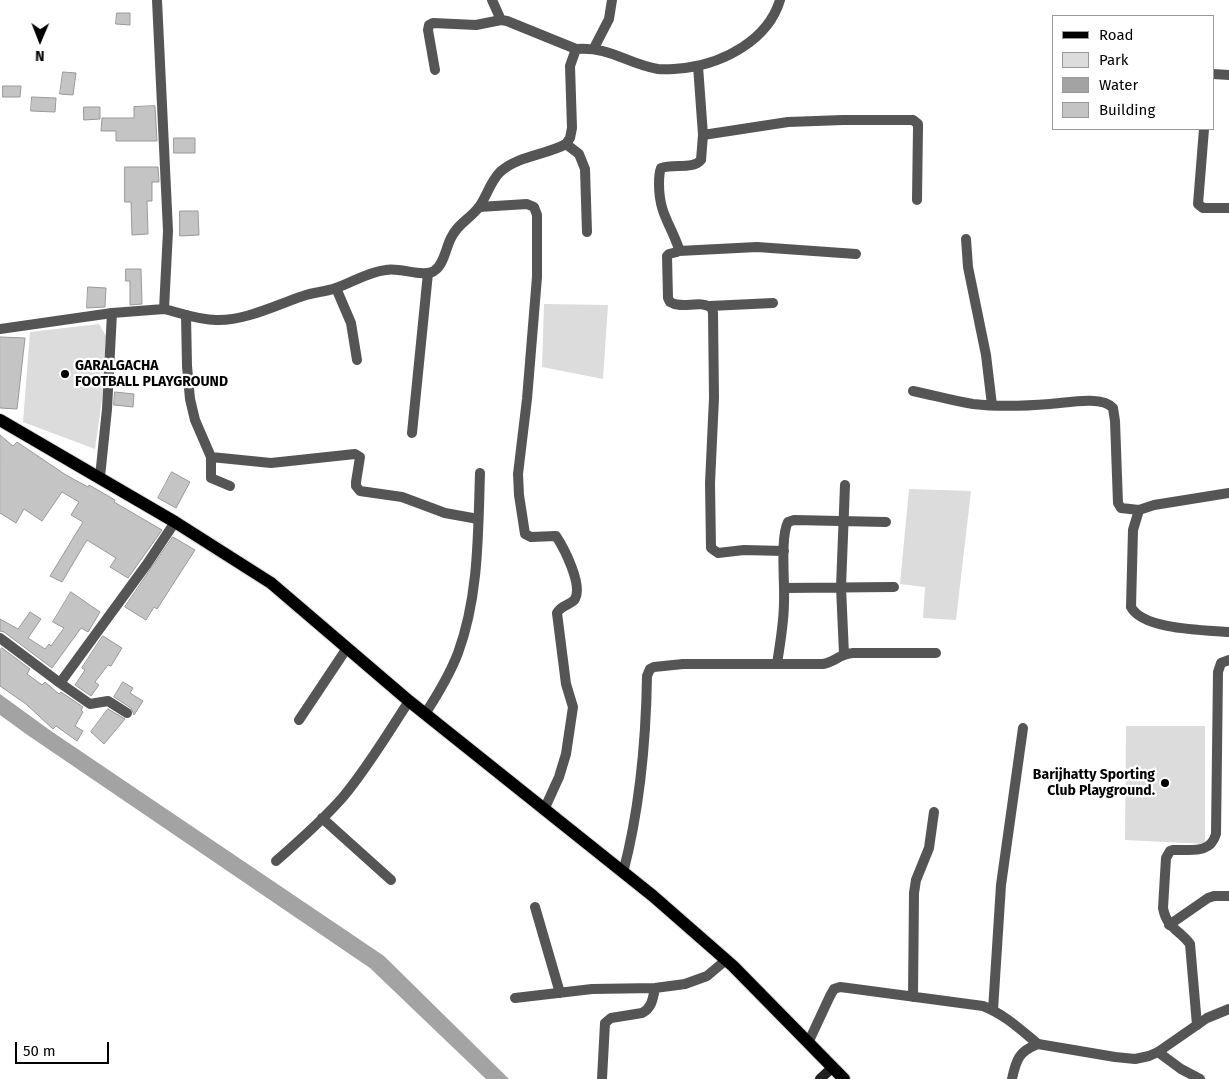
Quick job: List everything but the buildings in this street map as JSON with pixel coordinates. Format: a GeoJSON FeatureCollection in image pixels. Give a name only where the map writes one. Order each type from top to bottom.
{"type":"FeatureCollection","features":[{"type":"Feature","properties":{"kind":"main road"},"geometry":{"type":"LineString","coordinates":[[0,420],[175,522],[270,583],[425,714],[667,908],[726,960],[809,1041],[844,1079]]}},
{"type":"Feature","properties":{"kind":"main road"},"geometry":{"type":"LineString","coordinates":[[820,1079],[833,1067]]}},
{"type":"Feature","properties":{"kind":"street"},"geometry":{"type":"LineString","coordinates":[[157,0],[168,231],[164,308]]}},
{"type":"Feature","properties":{"kind":"street"},"geometry":{"type":"LineString","coordinates":[[492,0],[501,20]]}},
{"type":"Feature","properties":{"kind":"street"},"geometry":{"type":"LineString","coordinates":[[594,48],[609,19],[612,0]]}},
{"type":"Feature","properties":{"kind":"street"},"geometry":{"type":"LineString","coordinates":[[435,70],[428,30],[429,25],[441,22],[476,24],[501,20],[576,49],[594,48],[658,69],[698,66],[718,60],[745,46],[761,32],[776,12],[780,0]]}},
{"type":"Feature","properties":{"kind":"street"},"geometry":{"type":"LineString","coordinates":[[0,329],[112,313],[164,308],[186,315],[217,320],[231,319],[306,295],[336,288],[386,269],[428,273],[435,271],[441,263],[451,237],[459,225],[472,216],[479,207],[502,170],[513,163],[566,144],[570,138],[572,128],[570,66],[576,49]]}},
{"type":"Feature","properties":{"kind":"street"},"geometry":{"type":"LineString","coordinates":[[679,251],[660,202],[659,174],[662,168],[668,165],[695,164],[700,162],[702,157],[703,135],[698,66]]}},
{"type":"Feature","properties":{"kind":"street"},"geometry":{"type":"LineString","coordinates":[[1214,74],[1229,75]]}},
{"type":"Feature","properties":{"kind":"street"},"geometry":{"type":"LineString","coordinates":[[703,135],[788,122],[912,120],[918,124],[917,200]]}},
{"type":"Feature","properties":{"kind":"street"},"geometry":{"type":"LineString","coordinates":[[1204,130],[1198,204],[1203,208],[1229,208]]}},
{"type":"Feature","properties":{"kind":"street"},"geometry":{"type":"LineString","coordinates":[[566,144],[579,154],[585,169],[586,232]]}},
{"type":"Feature","properties":{"kind":"street"},"geometry":{"type":"LineString","coordinates":[[479,207],[527,204],[534,207],[537,215],[537,278],[527,399],[518,474],[519,495],[525,534],[531,537],[556,536],[574,569],[577,591],[574,601],[557,613],[566,684],[573,707],[566,754],[559,777],[544,810]]}},
{"type":"Feature","properties":{"kind":"street"},"geometry":{"type":"LineString","coordinates":[[966,239],[968,268],[986,355],[992,405]]}},
{"type":"Feature","properties":{"kind":"street"},"geometry":{"type":"LineString","coordinates":[[773,303],[710,306],[701,304],[676,305],[670,302],[668,298],[667,256],[679,251],[758,247],[856,254]]}},
{"type":"Feature","properties":{"kind":"street"},"geometry":{"type":"LineString","coordinates":[[412,433],[428,273]]}},
{"type":"Feature","properties":{"kind":"street"},"geometry":{"type":"LineString","coordinates":[[336,288],[351,323],[357,360]]}},
{"type":"Feature","properties":{"kind":"street"},"geometry":{"type":"LineString","coordinates":[[710,306],[714,319],[714,398],[710,483],[711,548],[718,553],[744,550],[784,551]]}},
{"type":"Feature","properties":{"kind":"street"},"geometry":{"type":"LineString","coordinates":[[100,477],[107,409],[112,313]]}},
{"type":"Feature","properties":{"kind":"street"},"geometry":{"type":"LineString","coordinates":[[186,315],[190,399],[197,426],[211,457],[211,478],[230,486]]}},
{"type":"Feature","properties":{"kind":"street"},"geometry":{"type":"LineString","coordinates":[[913,391],[960,401],[992,405],[1031,406],[1091,400],[1105,402],[1113,408],[1115,420],[1118,503],[1121,508],[1139,510],[1154,505],[1229,493]]}},
{"type":"Feature","properties":{"kind":"street"},"geometry":{"type":"LineString","coordinates":[[211,457],[271,463],[356,454],[360,458],[356,482],[356,486],[360,491],[402,497],[444,513],[478,519]]}},
{"type":"Feature","properties":{"kind":"street"},"geometry":{"type":"LineString","coordinates":[[425,714],[439,692],[454,661],[464,632],[477,563],[480,473]]}},
{"type":"Feature","properties":{"kind":"street"},"geometry":{"type":"LineString","coordinates":[[844,654],[841,587],[845,485]]}},
{"type":"Feature","properties":{"kind":"street"},"geometry":{"type":"LineString","coordinates":[[1139,510],[1133,530],[1131,607],[1135,613],[1140,617],[1174,628],[1192,631],[1229,632]]}},
{"type":"Feature","properties":{"kind":"street"},"geometry":{"type":"LineString","coordinates":[[60,683],[147,564],[175,522]]}},
{"type":"Feature","properties":{"kind":"street"},"geometry":{"type":"LineString","coordinates":[[776,664],[783,623],[785,529],[788,522],[886,522]]}},
{"type":"Feature","properties":{"kind":"street"},"geometry":{"type":"LineString","coordinates":[[785,588],[894,587]]}},
{"type":"Feature","properties":{"kind":"street"},"geometry":{"type":"LineString","coordinates":[[0,638],[90,704],[108,701],[127,714]]}},
{"type":"Feature","properties":{"kind":"street"},"geometry":{"type":"LineString","coordinates":[[299,720],[347,648]]}},
{"type":"Feature","properties":{"kind":"street"},"geometry":{"type":"LineString","coordinates":[[623,873],[635,824],[640,789],[647,676],[650,669],[683,664],[823,664],[844,654],[936,654]]}},
{"type":"Feature","properties":{"kind":"street"},"geometry":{"type":"LineString","coordinates":[[1197,1025],[1190,944],[1169,925],[1162,908],[1167,854],[1173,850],[1207,848],[1212,845],[1216,834],[1218,672],[1223,661],[1229,660]]}},
{"type":"Feature","properties":{"kind":"street"},"geometry":{"type":"LineString","coordinates":[[276,861],[310,832],[342,798],[364,770],[410,701]]}},
{"type":"Feature","properties":{"kind":"street"},"geometry":{"type":"LineString","coordinates":[[993,1010],[1001,885],[1022,728]]}},
{"type":"Feature","properties":{"kind":"street"},"geometry":{"type":"LineString","coordinates":[[914,997],[913,925],[915,885],[929,848],[934,812]]}},
{"type":"Feature","properties":{"kind":"street"},"geometry":{"type":"LineString","coordinates":[[322,818],[391,880]]}},
{"type":"Feature","properties":{"kind":"street"},"geometry":{"type":"LineString","coordinates":[[1169,925],[1208,898],[1229,896]]}},
{"type":"Feature","properties":{"kind":"street"},"geometry":{"type":"LineString","coordinates":[[535,907],[560,992]]}},
{"type":"Feature","properties":{"kind":"street"},"geometry":{"type":"LineString","coordinates":[[515,998],[592,988],[655,988],[685,984],[707,976],[726,960]]}},
{"type":"Feature","properties":{"kind":"street"},"geometry":{"type":"LineString","coordinates":[[809,1041],[834,989],[840,987],[870,989],[914,997],[972,1004],[993,1010],[1038,1044]]}},
{"type":"Feature","properties":{"kind":"street"},"geometry":{"type":"LineString","coordinates":[[602,1079],[605,1023],[611,1018],[646,1011],[650,1006],[655,988]]}},
{"type":"Feature","properties":{"kind":"street"},"geometry":{"type":"LineString","coordinates":[[1012,1079],[1020,1055],[1026,1048],[1038,1044],[1135,1058],[1149,1056],[1158,1052],[1207,1018],[1229,1009]]}},
{"type":"Feature","properties":{"kind":"street"},"geometry":{"type":"LineString","coordinates":[[1158,1052],[1181,1069],[1200,1079]]}},
{"type":"Feature","properties":{"kind":"green space"},"geometry":{"type":"Polygon","coordinates":[[[544,304],[608,305],[603,379],[542,367],[544,304]]]}},
{"type":"Feature","properties":{"kind":"green space","name":"GARALGACHA FOOTBALL PLAYGROUND"},"geometry":{"type":"Polygon","coordinates":[[[99,324],[106,336],[102,399],[95,449],[23,422],[30,332],[99,324]]]}},
{"type":"Feature","properties":{"kind":"green space"},"geometry":{"type":"Polygon","coordinates":[[[909,489],[971,491],[956,620],[923,618],[925,587],[900,584],[909,489]]]}},
{"type":"Feature","properties":{"kind":"green space","name":"Barijhatty Sporting Club Playground."},"geometry":{"type":"Polygon","coordinates":[[[1126,726],[1205,726],[1205,844],[1125,840],[1126,726]]]}},
{"type":"Feature","properties":{"kind":"water"},"geometry":{"type":"Polygon","coordinates":[[[0,694],[51,731],[384,956],[509,1079],[486,1079],[370,968],[0,715],[0,694]]]}},
{"type":"Feature","properties":{"kind":"place","name":"GARALGACHA FOOTBALL PLAYGROUND"},"geometry":{"type":"Point","coordinates":[65,374]}},
{"type":"Feature","properties":{"kind":"place","name":"Barijhatty Sporting Club Playground."},"geometry":{"type":"Point","coordinates":[1165,783]}}]}
